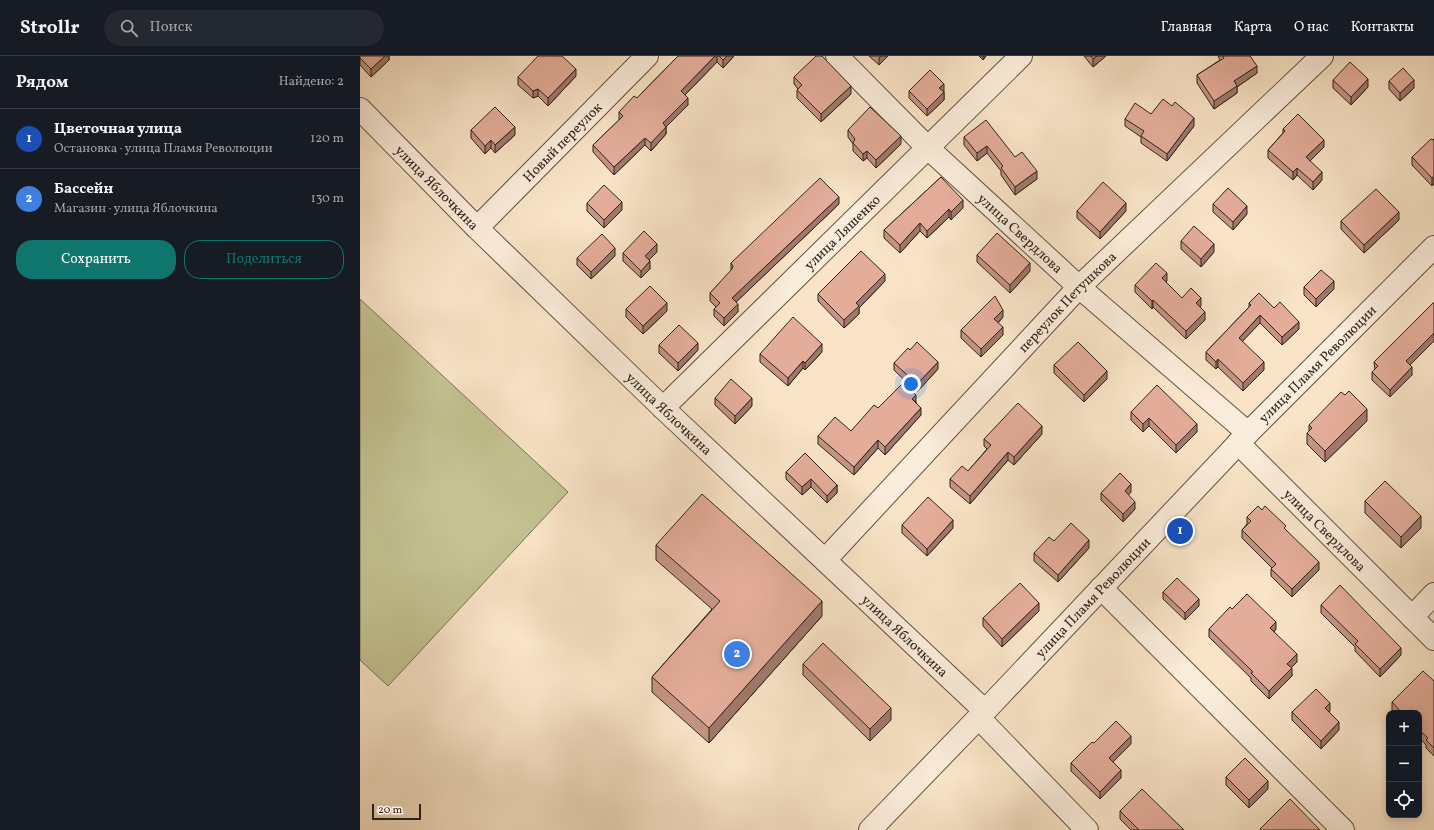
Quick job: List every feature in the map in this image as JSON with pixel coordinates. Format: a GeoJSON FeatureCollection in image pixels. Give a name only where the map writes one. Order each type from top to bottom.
{"type":"FeatureCollection","features":[{"type":"Feature","properties":{"kind":"street","name":"Новый переулок"},"geometry":{"type":"LineString","coordinates":[[477,228],[647,56]]}},
{"type":"Feature","properties":{"kind":"street","name":"улица Свердлова"},"geometry":{"type":"LineString","coordinates":[[837,56],[928,148],[1243,438],[1434,639]]}},
{"type":"Feature","properties":{"kind":"street","name":"улица Ляшенко"},"geometry":{"type":"LineString","coordinates":[[663,408],[1021,56]]}},
{"type":"Feature","properties":{"kind":"street","name":"переулок Петушкова"},"geometry":{"type":"LineString","coordinates":[[825,560],[1079,287],[1322,56]]}},
{"type":"Feature","properties":{"kind":"street","name":"улица Яблочкина"},"geometry":{"type":"LineString","coordinates":[[360,108],[477,228],[663,408],[825,560],[982,715],[1087,830]]}},
{"type":"Feature","properties":{"kind":"street","name":"улица Пламя Революции"},"geometry":{"type":"LineString","coordinates":[[870,830],[982,715],[1243,438],[1434,247]]}},
{"type":"Feature","properties":{"kind":"street"},"geometry":{"type":"LineString","coordinates":[[1101,588],[1343,830]]}},
{"type":"Feature","properties":{"kind":"street"},"geometry":{"type":"LineString","coordinates":[[1412,617],[1434,594]]}},
{"type":"Feature","properties":{"kind":"shaded area"},"geometry":{"type":"Polygon","coordinates":[[[360,299],[568,492],[388,686],[360,660],[360,299]]]}},
{"type":"Feature","properties":{"kind":"building"},"geometry":{"type":"Polygon","coordinates":[[[360,56],[385,56],[371,69],[360,58],[360,56]]]}},
{"type":"Feature","properties":{"kind":"building"},"geometry":{"type":"Polygon","coordinates":[[[538,56],[562,56],[576,69],[548,98],[538,89],[533,91],[518,77],[538,56]]]}},
{"type":"Feature","properties":{"kind":"building"},"geometry":{"type":"Polygon","coordinates":[[[678,56],[715,56],[681,91],[688,98],[663,123],[666,127],[651,143],[645,138],[614,167],[593,145],[623,116],[619,112],[634,96],[637,98],[678,56]]]}},
{"type":"Feature","properties":{"kind":"building"},"geometry":{"type":"Polygon","coordinates":[[[719,56],[727,56],[723,60],[719,56]]]}},
{"type":"Feature","properties":{"kind":"building"},"geometry":{"type":"Polygon","coordinates":[[[816,56],[822,56],[851,86],[821,114],[797,90],[802,85],[794,77],[816,56]]]}},
{"type":"Feature","properties":{"kind":"building"},"geometry":{"type":"Polygon","coordinates":[[[1223,56],[1250,56],[1257,66],[1234,81],[1237,86],[1214,101],[1197,75],[1224,58],[1223,56]]]}},
{"type":"Feature","properties":{"kind":"building"},"geometry":{"type":"Polygon","coordinates":[[[1350,62],[1368,79],[1351,97],[1333,80],[1350,62]]]}},
{"type":"Feature","properties":{"kind":"building"},"geometry":{"type":"Polygon","coordinates":[[[1403,68],[1414,80],[1400,93],[1389,81],[1403,68]]]}},
{"type":"Feature","properties":{"kind":"building"},"geometry":{"type":"Polygon","coordinates":[[[930,70],[944,84],[939,88],[944,92],[927,109],[909,91],[930,70]]]}},
{"type":"Feature","properties":{"kind":"building"},"geometry":{"type":"Polygon","coordinates":[[[1163,99],[1172,106],[1175,102],[1194,118],[1167,154],[1141,136],[1144,131],[1125,119],[1135,103],[1151,114],[1163,99]]]}},
{"type":"Feature","properties":{"kind":"building"},"geometry":{"type":"Polygon","coordinates":[[[495,107],[515,127],[495,145],[491,140],[485,146],[471,130],[495,107]]]}},
{"type":"Feature","properties":{"kind":"building"},"geometry":{"type":"Polygon","coordinates":[[[870,107],[901,136],[876,160],[867,151],[863,154],[853,143],[855,139],[848,130],[870,107]]]}},
{"type":"Feature","properties":{"kind":"building"},"geometry":{"type":"Polygon","coordinates":[[[1298,114],[1324,140],[1306,157],[1322,172],[1313,182],[1297,168],[1293,172],[1268,150],[1285,131],[1283,129],[1298,114]]]}},
{"type":"Feature","properties":{"kind":"building"},"geometry":{"type":"Polygon","coordinates":[[[986,120],[1015,157],[1022,152],[1037,171],[1015,187],[1001,168],[1003,166],[987,146],[977,153],[964,137],[986,120]]]}},
{"type":"Feature","properties":{"kind":"building"},"geometry":{"type":"Polygon","coordinates":[[[1431,139],[1434,139],[1434,176],[1432,178],[1412,157],[1431,139]]]}},
{"type":"Feature","properties":{"kind":"building"},"geometry":{"type":"Polygon","coordinates":[[[941,177],[963,200],[951,212],[949,209],[927,231],[920,223],[900,245],[884,230],[941,177]]]}},
{"type":"Feature","properties":{"kind":"building"},"geometry":{"type":"Polygon","coordinates":[[[820,178],[839,197],[732,298],[738,304],[724,318],[714,309],[720,303],[710,293],[732,269],[733,266],[731,263],[820,178]]]}},
{"type":"Feature","properties":{"kind":"building"},"geometry":{"type":"Polygon","coordinates":[[[1103,182],[1126,203],[1100,232],[1077,211],[1103,182]]]}},
{"type":"Feature","properties":{"kind":"building"},"geometry":{"type":"Polygon","coordinates":[[[604,185],[622,202],[604,220],[587,203],[604,185]]]}},
{"type":"Feature","properties":{"kind":"building"},"geometry":{"type":"Polygon","coordinates":[[[1228,188],[1247,206],[1233,222],[1213,204],[1228,188]]]}},
{"type":"Feature","properties":{"kind":"building"},"geometry":{"type":"Polygon","coordinates":[[[1376,189],[1399,212],[1364,245],[1341,221],[1376,189]]]}},
{"type":"Feature","properties":{"kind":"building"},"geometry":{"type":"Polygon","coordinates":[[[1194,226],[1214,244],[1201,259],[1181,241],[1194,226]]]}},
{"type":"Feature","properties":{"kind":"building"},"geometry":{"type":"Polygon","coordinates":[[[644,231],[657,244],[645,256],[650,261],[641,271],[623,253],[644,231]]]}},
{"type":"Feature","properties":{"kind":"building"},"geometry":{"type":"Polygon","coordinates":[[[997,233],[1030,263],[1010,285],[977,255],[997,233]]]}},
{"type":"Feature","properties":{"kind":"building"},"geometry":{"type":"Polygon","coordinates":[[[602,234],[615,248],[591,272],[577,258],[602,234]]]}},
{"type":"Feature","properties":{"kind":"building"},"geometry":{"type":"Polygon","coordinates":[[[861,251],[885,274],[856,303],[859,306],[844,320],[818,294],[861,251]]]}},
{"type":"Feature","properties":{"kind":"building"},"geometry":{"type":"Polygon","coordinates":[[[1156,263],[1167,273],[1162,278],[1182,298],[1191,288],[1201,298],[1196,303],[1205,312],[1186,331],[1135,285],[1156,263]]]}},
{"type":"Feature","properties":{"kind":"building"},"geometry":{"type":"Polygon","coordinates":[[[1321,270],[1334,281],[1316,299],[1304,287],[1321,270]]]}},
{"type":"Feature","properties":{"kind":"building"},"geometry":{"type":"Polygon","coordinates":[[[650,286],[667,303],[643,326],[626,309],[650,286]]]}},
{"type":"Feature","properties":{"kind":"building"},"geometry":{"type":"Polygon","coordinates":[[[1259,293],[1274,308],[1280,302],[1299,322],[1282,337],[1260,315],[1239,338],[1264,362],[1243,383],[1218,359],[1216,362],[1206,352],[1251,305],[1249,303],[1259,293]]]}},
{"type":"Feature","properties":{"kind":"building"},"geometry":{"type":"Polygon","coordinates":[[[995,296],[1003,310],[994,319],[1003,327],[981,349],[961,330],[995,296]]]}},
{"type":"Feature","properties":{"kind":"building"},"geometry":{"type":"Polygon","coordinates":[[[1434,302],[1434,333],[1406,361],[1412,367],[1390,390],[1372,372],[1378,366],[1374,362],[1434,302]]]}},
{"type":"Feature","properties":{"kind":"building"},"geometry":{"type":"Polygon","coordinates":[[[793,317],[822,344],[805,363],[803,361],[788,378],[760,354],[793,317]]]}},
{"type":"Feature","properties":{"kind":"building"},"geometry":{"type":"Polygon","coordinates":[[[679,325],[698,343],[678,363],[659,345],[679,325]]]}},
{"type":"Feature","properties":{"kind":"building"},"geometry":{"type":"Polygon","coordinates":[[[917,342],[938,362],[917,384],[894,363],[908,348],[910,350],[917,342]]]}},
{"type":"Feature","properties":{"kind":"building"},"geometry":{"type":"Polygon","coordinates":[[[1078,342],[1107,371],[1084,395],[1054,365],[1078,342]]]}},
{"type":"Feature","properties":{"kind":"building"},"geometry":{"type":"Polygon","coordinates":[[[731,379],[752,398],[735,416],[715,398],[731,379]]]}},
{"type":"Feature","properties":{"kind":"building"},"geometry":{"type":"Polygon","coordinates":[[[903,383],[916,395],[912,399],[921,408],[885,447],[878,440],[854,467],[818,436],[835,417],[851,431],[874,405],[878,408],[903,383]]]}},
{"type":"Feature","properties":{"kind":"building"},"geometry":{"type":"Polygon","coordinates":[[[1157,385],[1197,424],[1176,445],[1149,418],[1143,424],[1131,412],[1157,385]]]}},
{"type":"Feature","properties":{"kind":"building"},"geometry":{"type":"Polygon","coordinates":[[[1349,391],[1367,409],[1325,451],[1307,433],[1312,428],[1309,425],[1341,392],[1345,395],[1349,391]]]}},
{"type":"Feature","properties":{"kind":"building"},"geometry":{"type":"Polygon","coordinates":[[[1018,403],[1042,426],[1014,457],[1008,452],[970,496],[950,479],[962,466],[968,471],[991,445],[984,439],[1018,403]]]}},
{"type":"Feature","properties":{"kind":"building"},"geometry":{"type":"Polygon","coordinates":[[[805,453],[837,485],[827,496],[811,479],[802,487],[786,472],[805,453]]]}},
{"type":"Feature","properties":{"kind":"building"},"geometry":{"type":"Polygon","coordinates":[[[1120,473],[1131,484],[1125,491],[1135,502],[1123,514],[1101,493],[1120,473]]]}},
{"type":"Feature","properties":{"kind":"building"},"geometry":{"type":"Polygon","coordinates":[[[1385,481],[1421,516],[1401,537],[1365,501],[1385,481]]]}},
{"type":"Feature","properties":{"kind":"building"},"geometry":{"type":"Polygon","coordinates":[[[702,494],[822,601],[709,728],[652,677],[720,601],[656,545],[702,494]]]}},
{"type":"Feature","properties":{"kind":"building"},"geometry":{"type":"Polygon","coordinates":[[[928,497],[953,520],[927,549],[902,525],[928,497]]]}},
{"type":"Feature","properties":{"kind":"building"},"geometry":{"type":"Polygon","coordinates":[[[1258,506],[1262,510],[1265,506],[1286,526],[1284,528],[1319,562],[1292,589],[1271,569],[1276,564],[1242,530],[1251,521],[1247,517],[1258,506]]]}},
{"type":"Feature","properties":{"kind":"building"},"geometry":{"type":"Polygon","coordinates":[[[1071,523],[1089,540],[1058,575],[1034,553],[1049,537],[1054,541],[1071,523]]]}},
{"type":"Feature","properties":{"kind":"building"},"geometry":{"type":"Polygon","coordinates":[[[1177,578],[1199,599],[1185,613],[1163,592],[1177,578]]]}},
{"type":"Feature","properties":{"kind":"building"},"geometry":{"type":"Polygon","coordinates":[[[1020,583],[1039,603],[1002,639],[983,618],[1020,583]]]}},
{"type":"Feature","properties":{"kind":"building"},"geometry":{"type":"Polygon","coordinates":[[[1340,585],[1401,648],[1380,669],[1355,644],[1358,641],[1321,605],[1340,585]]]}},
{"type":"Feature","properties":{"kind":"building"},"geometry":{"type":"Polygon","coordinates":[[[1247,594],[1276,622],[1270,628],[1297,654],[1287,664],[1292,668],[1269,691],[1251,673],[1253,672],[1209,629],[1230,607],[1232,609],[1247,594]]]}},
{"type":"Feature","properties":{"kind":"building"},"geometry":{"type":"Polygon","coordinates":[[[823,643],[891,708],[870,729],[803,664],[823,643]]]}},
{"type":"Feature","properties":{"kind":"building"},"geometry":{"type":"Polygon","coordinates":[[[1423,671],[1434,681],[1434,748],[1426,740],[1428,738],[1422,733],[1422,710],[1399,710],[1392,702],[1423,671]]]}},
{"type":"Feature","properties":{"kind":"building"},"geometry":{"type":"Polygon","coordinates":[[[1316,689],[1330,703],[1325,708],[1339,722],[1321,741],[1292,712],[1316,689]]]}},
{"type":"Feature","properties":{"kind":"building"},"geometry":{"type":"Polygon","coordinates":[[[1116,721],[1131,736],[1109,758],[1121,770],[1100,792],[1071,763],[1116,721]]]}},
{"type":"Feature","properties":{"kind":"building"},"geometry":{"type":"Polygon","coordinates":[[[1245,758],[1268,781],[1249,800],[1226,777],[1245,758]]]}},
{"type":"Feature","properties":{"kind":"building"},"geometry":{"type":"Polygon","coordinates":[[[1142,789],[1184,830],[1139,830],[1120,811],[1142,789]]]}},
{"type":"Feature","properties":{"kind":"building"},"geometry":{"type":"Polygon","coordinates":[[[1290,799],[1320,830],[1260,829],[1290,799]]]}},
{"type":"Feature","properties":{"kind":"place","name":"Цветочная улица"},"geometry":{"type":"Point","coordinates":[1180,531]}},
{"type":"Feature","properties":{"kind":"place","name":"Бассейн"},"geometry":{"type":"Point","coordinates":[737,654]}}]}
